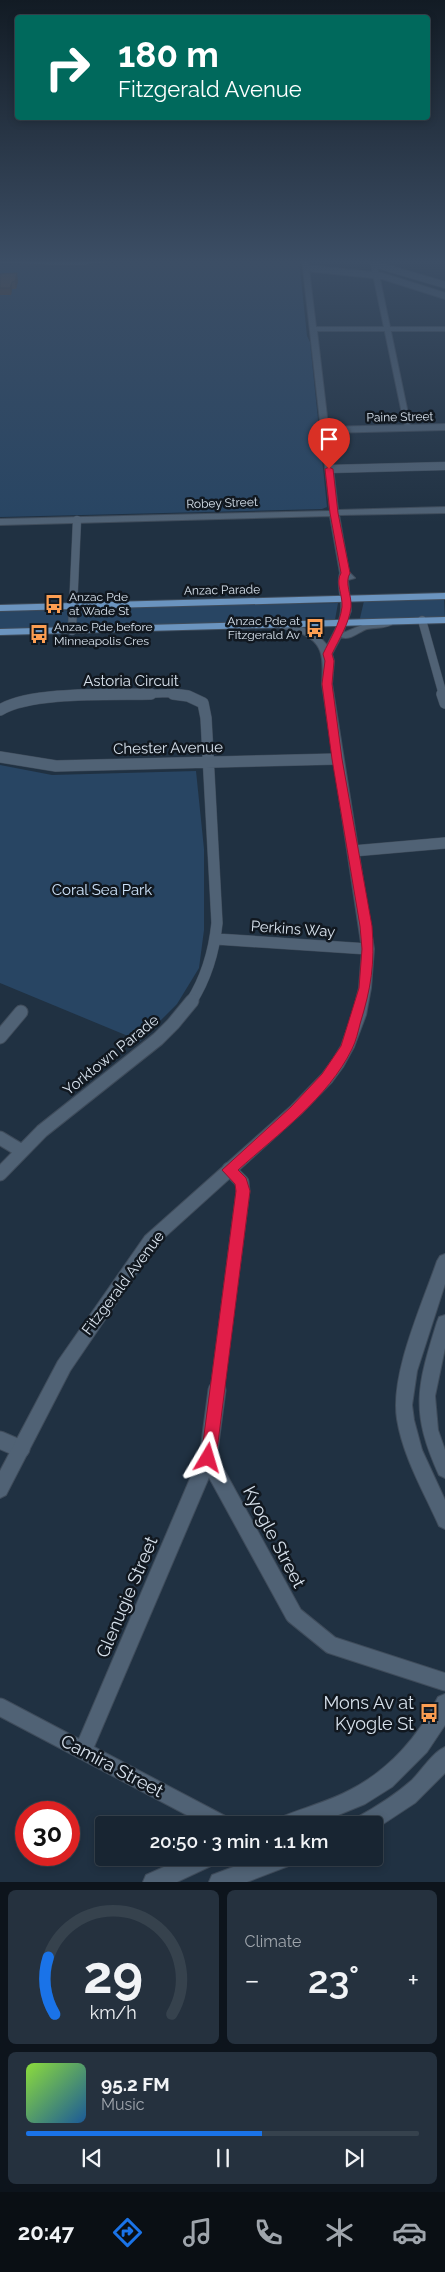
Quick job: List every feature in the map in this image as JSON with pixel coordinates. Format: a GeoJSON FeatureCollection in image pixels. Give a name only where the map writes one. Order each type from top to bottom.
{"type":"FeatureCollection","features":[{"type":"Feature","properties":{"kind":"main road","name":"Anzac Parade"},"geometry":{"type":"LineString","coordinates":[[0,608],[445,596]]}},
{"type":"Feature","properties":{"kind":"main road"},"geometry":{"type":"LineString","coordinates":[[0,632],[445,620]]}},
{"type":"Feature","properties":{"kind":"street","name":"Fitzgerald Avenue"},"geometry":{"type":"LineString","coordinates":[[316,348],[334,513],[346,573],[343,578],[350,599],[346,636],[335,656],[328,657]]}},
{"type":"Feature","properties":{"kind":"street"},"geometry":{"type":"LineString","coordinates":[[392,348],[408,428]]}},
{"type":"Feature","properties":{"kind":"street","name":"Paine Street"},"geometry":{"type":"LineString","coordinates":[[325,430],[445,428]]}},
{"type":"Feature","properties":{"kind":"street"},"geometry":{"type":"LineString","coordinates":[[329,469],[445,466]]}},
{"type":"Feature","properties":{"kind":"street","name":"Robey Street"},"geometry":{"type":"LineString","coordinates":[[0,522],[445,510]]}},
{"type":"Feature","properties":{"kind":"street"},"geometry":{"type":"LineString","coordinates":[[72,631],[77,520]]}},
{"type":"Feature","properties":{"kind":"street"},"geometry":{"type":"LineString","coordinates":[[346,636],[367,626],[417,621],[445,703]]}},
{"type":"Feature","properties":{"kind":"street","name":"Fitzgerald Avenue"},"geometry":{"type":"LineString","coordinates":[[0,1489],[72,1353],[150,1241],[296,1110],[327,1078],[347,1047],[359,1014],[365,988],[368,949],[337,759],[327,684],[328,657],[347,623]]}},
{"type":"Feature","properties":{"kind":"street"},"geometry":{"type":"LineString","coordinates":[[277,624],[297,628],[313,635],[328,657]]}},
{"type":"Feature","properties":{"kind":"street","name":"Astoria Circuit"},"geometry":{"type":"LineString","coordinates":[[0,710],[24,700],[45,697],[169,693],[188,696],[203,703],[206,718],[208,762]]}},
{"type":"Feature","properties":{"kind":"street","name":"Chester Avenue"},"geometry":{"type":"LineString","coordinates":[[0,757],[56,766],[337,759]]}},
{"type":"Feature","properties":{"kind":"street","name":"Yorktown Parade"},"geometry":{"type":"LineString","coordinates":[[0,1174],[20,1150],[156,1042],[177,1022],[204,982],[213,956],[217,923],[208,762]]}},
{"type":"Feature","properties":{"kind":"street"},"geometry":{"type":"LineString","coordinates":[[353,851],[445,842]]}},
{"type":"Feature","properties":{"kind":"street","name":"Perkins Way"},"geometry":{"type":"LineString","coordinates":[[216,939],[368,949]]}},
{"type":"Feature","properties":{"kind":"street"},"geometry":{"type":"LineString","coordinates":[[0,1037],[22,1012]]}},
{"type":"Feature","properties":{"kind":"street"},"geometry":{"type":"LineString","coordinates":[[0,1138],[20,1150]]}},
{"type":"Feature","properties":{"kind":"street"},"geometry":{"type":"LineString","coordinates":[[208,1458],[243,1191],[242,1182],[229,1170]]}},
{"type":"Feature","properties":{"kind":"street"},"geometry":{"type":"LineString","coordinates":[[445,1261],[412,1360],[406,1383],[404,1404],[408,1430],[416,1456],[445,1520]]}},
{"type":"Feature","properties":{"kind":"street"},"geometry":{"type":"LineString","coordinates":[[445,1322],[431,1367],[426,1393],[431,1437],[445,1469]]}},
{"type":"Feature","properties":{"kind":"street"},"geometry":{"type":"LineString","coordinates":[[0,1440],[21,1449]]}},
{"type":"Feature","properties":{"kind":"street","name":"Kyogle Street"},"geometry":{"type":"LineString","coordinates":[[208,1458],[294,1615],[331,1645],[445,1682]]}},
{"type":"Feature","properties":{"kind":"street","name":"Glenugie Street"},"geometry":{"type":"LineString","coordinates":[[83,1751],[208,1458]]}},
{"type":"Feature","properties":{"kind":"street"},"geometry":{"type":"LineString","coordinates":[[309,1816],[357,1797],[380,1783],[425,1739],[445,1704]]}},
{"type":"Feature","properties":{"kind":"street","name":"Camira Street"},"geometry":{"type":"LineString","coordinates":[[0,1708],[207,1816]]}},
{"type":"Feature","properties":{"kind":"street"},"geometry":{"type":"LineString","coordinates":[[378,1816],[398,1804],[424,1782],[445,1757]]}},
{"type":"Feature","properties":{"kind":"street"},"geometry":{"type":"LineString","coordinates":[[153,1882],[188,1866]]}},
{"type":"Feature","properties":{"kind":"street"},"geometry":{"type":"LineString","coordinates":[[219,1882],[262,1866]]}},
{"type":"Feature","properties":{"kind":"green space"},"geometry":{"type":"Polygon","coordinates":[[[0,348],[311,348],[327,507],[322,509],[0,517],[0,348]]]}},
{"type":"Feature","properties":{"kind":"green space"},"geometry":{"type":"Polygon","coordinates":[[[444,599],[445,618],[361,620],[360,618],[364,601],[444,599]]]}},
{"type":"Feature","properties":{"kind":"green space"},"geometry":{"type":"Polygon","coordinates":[[[338,603],[335,620],[330,621],[82,628],[77,626],[77,610],[82,608],[338,603]]]}},
{"type":"Feature","properties":{"kind":"green space"},"geometry":{"type":"Polygon","coordinates":[[[61,609],[68,611],[68,627],[0,630],[0,611],[61,609]]]}},
{"type":"Feature","properties":{"kind":"green space","name":"Coral Sea Park"},"geometry":{"type":"Polygon","coordinates":[[[0,765],[52,775],[196,771],[204,849],[204,930],[199,968],[177,1004],[140,1041],[0,983],[0,765]]]}},
{"type":"Feature","properties":{"kind":"place","name":"Anzac Pde at Wade St"},"geometry":{"type":"Point","coordinates":[54,604]}},
{"type":"Feature","properties":{"kind":"place","name":"Anzac Pde at Fitzgerald Av"},"geometry":{"type":"Point","coordinates":[315,628]}},
{"type":"Feature","properties":{"kind":"place","name":"Anzac Pde before Minneapolis Cres"},"geometry":{"type":"Point","coordinates":[39,634]}},
{"type":"Feature","properties":{"kind":"place","name":"Mons Av at Kyogle St"},"geometry":{"type":"Point","coordinates":[429,1713]}},
{"type":"Feature","properties":{"kind":"route"},"geometry":{"type":"LineString","coordinates":[[208,1458],[243,1191],[242,1182],[229,1170],[296,1110],[327,1078],[338,1063],[347,1047],[359,1014],[368,966],[366,926],[328,700],[327,671],[329,661],[327,654],[340,631],[347,605],[343,578],[346,573],[334,513],[329,469]]}}]}
